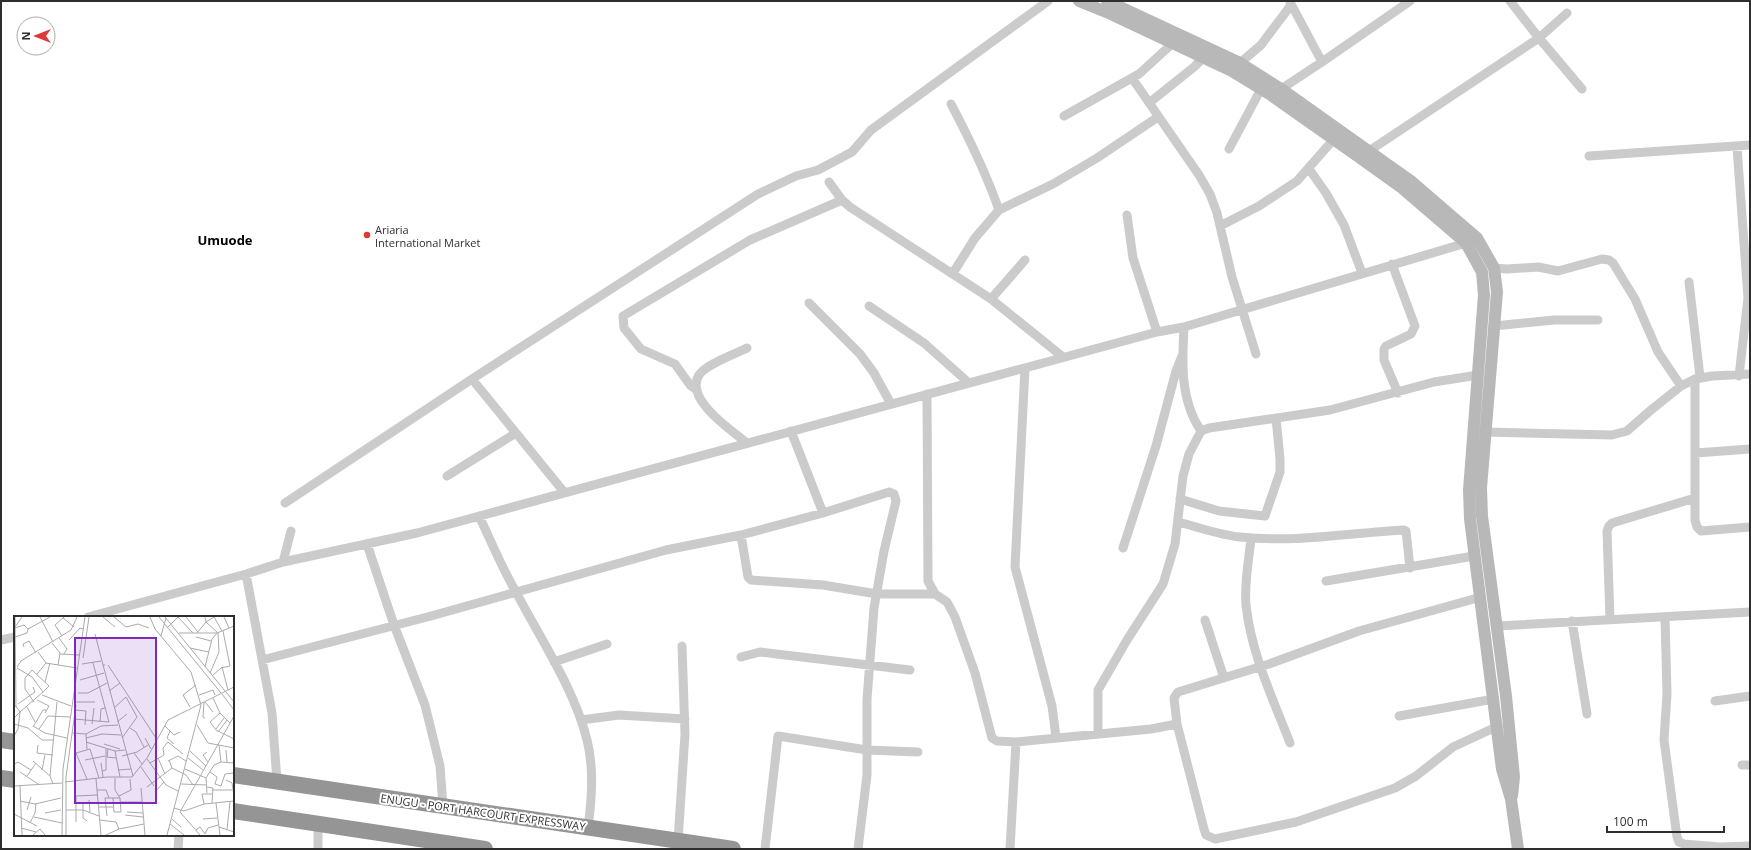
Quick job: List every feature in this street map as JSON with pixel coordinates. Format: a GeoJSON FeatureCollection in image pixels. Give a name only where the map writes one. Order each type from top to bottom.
{"type":"FeatureCollection","features":[{"type":"Feature","properties":{"kind":"highway"},"geometry":{"type":"LineString","coordinates":[[1,740],[14,742]]}},
{"type":"Feature","properties":{"kind":"highway","name":"ENUGU - PORT HARCOURT EXPRESSWAY"},"geometry":{"type":"LineString","coordinates":[[234,775],[733,849]]}},
{"type":"Feature","properties":{"kind":"highway"},"geometry":{"type":"LineString","coordinates":[[1,778],[14,780]]}},
{"type":"Feature","properties":{"kind":"highway"},"geometry":{"type":"LineString","coordinates":[[234,811],[485,849]]}},
{"type":"Feature","properties":{"kind":"main road"},"geometry":{"type":"LineString","coordinates":[[1079,1],[1230,70],[1334,139],[1402,188],[1466,243],[1482,272],[1484,295],[1469,490],[1474,556],[1498,726],[1502,769],[1512,799],[1518,849]]}},
{"type":"Feature","properties":{"kind":"main road"},"geometry":{"type":"LineString","coordinates":[[1107,1],[1240,63],[1281,89],[1412,182],[1477,238],[1494,268],[1496,292],[1494,326],[1481,488],[1482,516],[1513,763],[1514,777],[1512,799]]}},
{"type":"Feature","properties":{"kind":"street"},"geometry":{"type":"LineString","coordinates":[[285,503],[472,379],[758,194],[796,176],[818,170],[852,152],[871,130],[1048,1]]}},
{"type":"Feature","properties":{"kind":"street"},"geometry":{"type":"LineString","coordinates":[[1281,89],[1410,1]]}},
{"type":"Feature","properties":{"kind":"street"},"geometry":{"type":"LineString","coordinates":[[1510,1],[1582,89]]}},
{"type":"Feature","properties":{"kind":"street"},"geometry":{"type":"LineString","coordinates":[[1240,63],[1261,46],[1290,3],[1322,62]]}},
{"type":"Feature","properties":{"kind":"street"},"geometry":{"type":"LineString","coordinates":[[1369,151],[1539,38],[1567,13]]}},
{"type":"Feature","properties":{"kind":"street"},"geometry":{"type":"LineString","coordinates":[[1064,116],[1132,78],[1160,56],[1173,43]]}},
{"type":"Feature","properties":{"kind":"street"},"geometry":{"type":"LineString","coordinates":[[1149,103],[1200,61],[1196,54]]}},
{"type":"Feature","properties":{"kind":"street"},"geometry":{"type":"LineString","coordinates":[[1132,78],[1206,188],[1220,226],[1232,277],[1256,354]]}},
{"type":"Feature","properties":{"kind":"street"},"geometry":{"type":"LineString","coordinates":[[1229,149],[1261,90]]}},
{"type":"Feature","properties":{"kind":"street"},"geometry":{"type":"LineString","coordinates":[[951,104],[973,145],[990,184],[999,210]]}},
{"type":"Feature","properties":{"kind":"street"},"geometry":{"type":"LineString","coordinates":[[953,273],[975,238],[999,210],[1053,184],[1091,162],[1158,117]]}},
{"type":"Feature","properties":{"kind":"street"},"geometry":{"type":"LineString","coordinates":[[1220,226],[1259,206],[1297,181],[1334,139]]}},
{"type":"Feature","properties":{"kind":"street"},"geometry":{"type":"LineString","coordinates":[[1589,156],[1750,145]]}},
{"type":"Feature","properties":{"kind":"street"},"geometry":{"type":"LineString","coordinates":[[1737,146],[1749,298],[1739,376]]}},
{"type":"Feature","properties":{"kind":"street"},"geometry":{"type":"LineString","coordinates":[[1309,169],[1344,225],[1362,273]]}},
{"type":"Feature","properties":{"kind":"street"},"geometry":{"type":"LineString","coordinates":[[829,182],[842,200],[991,299],[1063,357]]}},
{"type":"Feature","properties":{"kind":"street"},"geometry":{"type":"LineString","coordinates":[[697,390],[690,385],[675,364],[640,349],[624,328],[624,316],[750,240],[842,200]]}},
{"type":"Feature","properties":{"kind":"street"},"geometry":{"type":"LineString","coordinates":[[1127,216],[1133,258],[1157,332]]}},
{"type":"Feature","properties":{"kind":"street"},"geometry":{"type":"LineString","coordinates":[[92,616],[246,574],[283,562],[417,533],[969,382],[1157,332],[1184,327],[1392,264],[1431,255],[1466,243]]}},
{"type":"Feature","properties":{"kind":"street"},"geometry":{"type":"LineString","coordinates":[[991,299],[1025,260]]}},
{"type":"Feature","properties":{"kind":"street"},"geometry":{"type":"LineString","coordinates":[[1494,268],[1507,270],[1538,267],[1558,271],[1602,260],[1608,260],[1613,263],[1635,300],[1658,352],[1681,386]]}},
{"type":"Feature","properties":{"kind":"street"},"geometry":{"type":"LineString","coordinates":[[1392,264],[1415,326],[1411,334],[1384,349],[1384,360],[1398,393]]}},
{"type":"Feature","properties":{"kind":"street"},"geometry":{"type":"LineString","coordinates":[[1688,282],[1698,378],[1695,520],[1697,527],[1701,531],[1750,527]]}},
{"type":"Feature","properties":{"kind":"street"},"geometry":{"type":"LineString","coordinates":[[809,304],[860,354],[874,373],[891,404]]}},
{"type":"Feature","properties":{"kind":"street"},"geometry":{"type":"LineString","coordinates":[[869,306],[924,343],[969,382]]}},
{"type":"Feature","properties":{"kind":"street"},"geometry":{"type":"LineString","coordinates":[[1494,326],[1554,320],[1598,320]]}},
{"type":"Feature","properties":{"kind":"street"},"geometry":{"type":"LineString","coordinates":[[1184,327],[1182,356],[1185,390],[1191,413],[1202,431]]}},
{"type":"Feature","properties":{"kind":"street"},"geometry":{"type":"LineString","coordinates":[[747,348],[711,365],[700,374],[696,382],[700,400],[708,409],[747,443]]}},
{"type":"Feature","properties":{"kind":"street"},"geometry":{"type":"LineString","coordinates":[[1123,548],[1156,446],[1176,370],[1182,356]]}},
{"type":"Feature","properties":{"kind":"street"},"geometry":{"type":"LineString","coordinates":[[1025,368],[1015,567],[1052,706],[1056,737]]}},
{"type":"Feature","properties":{"kind":"street"},"geometry":{"type":"LineString","coordinates":[[1485,432],[1612,435],[1628,431],[1681,386],[1698,378],[1750,374]]}},
{"type":"Feature","properties":{"kind":"street"},"geometry":{"type":"LineString","coordinates":[[1202,431],[1330,410],[1398,393],[1434,382],[1478,375]]}},
{"type":"Feature","properties":{"kind":"street"},"geometry":{"type":"LineString","coordinates":[[472,379],[564,492]]}},
{"type":"Feature","properties":{"kind":"street"},"geometry":{"type":"LineString","coordinates":[[927,394],[928,581],[935,594],[947,602],[955,617],[975,673],[992,738],[997,741],[1016,742],[1150,729],[1177,724]]}},
{"type":"Feature","properties":{"kind":"street"},"geometry":{"type":"LineString","coordinates":[[1180,499],[1219,511],[1265,516],[1273,497],[1280,472],[1276,418]]}},
{"type":"Feature","properties":{"kind":"street"},"geometry":{"type":"LineString","coordinates":[[791,431],[823,513]]}},
{"type":"Feature","properties":{"kind":"street"},"geometry":{"type":"LineString","coordinates":[[1098,734],[1098,690],[1127,640],[1163,584],[1175,544],[1183,476],[1189,454],[1202,431]]}},
{"type":"Feature","properties":{"kind":"street"},"geometry":{"type":"LineString","coordinates":[[446,476],[516,433]]}},
{"type":"Feature","properties":{"kind":"street"},"geometry":{"type":"LineString","coordinates":[[1696,453],[1750,449]]}},
{"type":"Feature","properties":{"kind":"street"},"geometry":{"type":"LineString","coordinates":[[262,660],[431,616],[666,550],[741,536],[823,513],[883,492],[888,492],[894,494],[896,501],[877,594],[867,699],[867,775],[858,849]]}},
{"type":"Feature","properties":{"kind":"street"},"geometry":{"type":"LineString","coordinates":[[1610,620],[1607,532],[1609,526],[1612,523],[1695,498]]}},
{"type":"Feature","properties":{"kind":"street"},"geometry":{"type":"LineString","coordinates":[[479,516],[515,592],[543,639],[581,720],[587,741],[591,765],[590,811],[588,827]]}},
{"type":"Feature","properties":{"kind":"street"},"geometry":{"type":"LineString","coordinates":[[1178,522],[1238,537],[1251,538],[1311,539],[1404,530],[1406,531],[1410,568]]}},
{"type":"Feature","properties":{"kind":"street"},"geometry":{"type":"LineString","coordinates":[[283,562],[291,531]]}},
{"type":"Feature","properties":{"kind":"street"},"geometry":{"type":"LineString","coordinates":[[741,536],[748,577],[751,580],[823,585],[877,594],[935,594]]}},
{"type":"Feature","properties":{"kind":"street"},"geometry":{"type":"LineString","coordinates":[[1251,538],[1246,579],[1246,603],[1249,624],[1260,667],[1290,743]]}},
{"type":"Feature","properties":{"kind":"street"},"geometry":{"type":"LineString","coordinates":[[367,544],[394,625],[425,705],[440,766],[442,806]]}},
{"type":"Feature","properties":{"kind":"street"},"geometry":{"type":"LineString","coordinates":[[1326,581],[1474,556]]}},
{"type":"Feature","properties":{"kind":"street"},"geometry":{"type":"LineString","coordinates":[[246,574],[272,712],[277,781]]}},
{"type":"Feature","properties":{"kind":"street"},"geometry":{"type":"LineString","coordinates":[[1481,597],[1359,631],[1260,667],[1175,694],[1174,698],[1177,724],[1204,829],[1206,835],[1215,839],[1296,822],[1395,788],[1416,776],[1453,747],[1498,726]]}},
{"type":"Feature","properties":{"kind":"street"},"geometry":{"type":"LineString","coordinates":[[1496,626],[1750,612]]}},
{"type":"Feature","properties":{"kind":"street"},"geometry":{"type":"LineString","coordinates":[[1665,617],[1667,694],[1664,740],[1677,837],[1679,842],[1684,844],[1720,847],[1750,846]]}},
{"type":"Feature","properties":{"kind":"street"},"geometry":{"type":"LineString","coordinates":[[1205,620],[1224,678]]}},
{"type":"Feature","properties":{"kind":"street"},"geometry":{"type":"LineString","coordinates":[[1572,621],[1587,714]]}},
{"type":"Feature","properties":{"kind":"street"},"geometry":{"type":"LineString","coordinates":[[1,640],[14,637]]}},
{"type":"Feature","properties":{"kind":"street"},"geometry":{"type":"LineString","coordinates":[[554,662],[607,644]]}},
{"type":"Feature","properties":{"kind":"street"},"geometry":{"type":"LineString","coordinates":[[678,841],[685,719],[682,646]]}},
{"type":"Feature","properties":{"kind":"street"},"geometry":{"type":"LineString","coordinates":[[741,657],[760,652],[910,670]]}},
{"type":"Feature","properties":{"kind":"street"},"geometry":{"type":"LineString","coordinates":[[1715,701],[1750,696]]}},
{"type":"Feature","properties":{"kind":"street"},"geometry":{"type":"LineString","coordinates":[[1400,716],[1494,699]]}},
{"type":"Feature","properties":{"kind":"street"},"geometry":{"type":"LineString","coordinates":[[581,720],[620,715],[685,719]]}},
{"type":"Feature","properties":{"kind":"street"},"geometry":{"type":"LineString","coordinates":[[765,849],[778,736],[867,750],[918,752]]}},
{"type":"Feature","properties":{"kind":"street"},"geometry":{"type":"LineString","coordinates":[[1010,849],[1016,742]]}},
{"type":"Feature","properties":{"kind":"street"},"geometry":{"type":"LineString","coordinates":[[318,824],[318,849]]}},
{"type":"Feature","properties":{"kind":"street"},"geometry":{"type":"LineString","coordinates":[[178,849],[179,836]]}},
{"type":"Feature","properties":{"kind":"place","name":"Ariaria International Market"},"geometry":{"type":"Point","coordinates":[367,235]}},
{"type":"Feature","properties":{"kind":"district","name":"Umuode"},"geometry":{"type":"Point","coordinates":[225,240]}}]}
